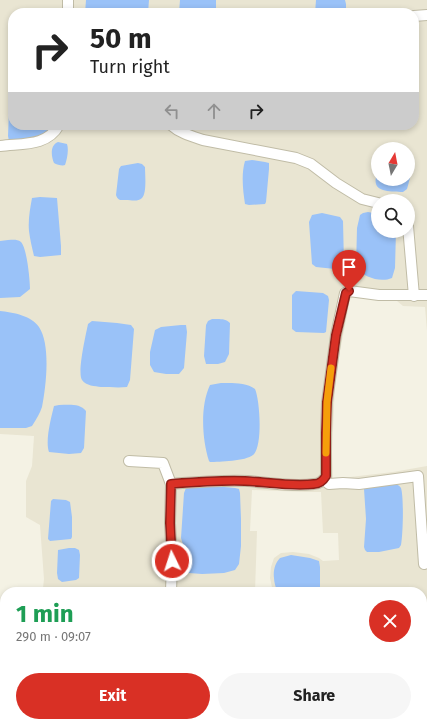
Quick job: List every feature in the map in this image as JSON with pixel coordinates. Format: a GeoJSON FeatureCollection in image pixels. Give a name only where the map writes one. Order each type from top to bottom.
{"type":"FeatureCollection","features":[{"type":"Feature","properties":{"kind":"street"},"geometry":{"type":"LineString","coordinates":[[0,146],[36,143],[47,138],[55,130]]}},
{"type":"Feature","properties":{"kind":"street"},"geometry":{"type":"LineString","coordinates":[[177,130],[203,140],[296,158],[311,164],[336,184],[362,199],[371,201]]}},
{"type":"Feature","properties":{"kind":"street"},"geometry":{"type":"LineString","coordinates":[[409,238],[414,296]]}},
{"type":"Feature","properties":{"kind":"street"},"geometry":{"type":"LineString","coordinates":[[171,484],[205,481],[240,481],[291,484],[320,483],[326,476],[327,402],[336,335],[346,293],[349,291],[378,295],[427,295]]}},
{"type":"Feature","properties":{"kind":"street"},"geometry":{"type":"LineString","coordinates":[[129,461],[163,463],[171,484],[171,587]]}},
{"type":"Feature","properties":{"kind":"street"},"geometry":{"type":"LineString","coordinates":[[324,480],[329,484],[359,484],[418,476],[424,564],[427,563]]}},
{"type":"Feature","properties":{"kind":"shaded area"},"geometry":{"type":"Polygon","coordinates":[[[0,0],[427,0],[427,331],[425,307],[403,306],[397,301],[368,299],[354,296],[350,300],[335,385],[332,452],[333,479],[393,472],[427,466],[427,587],[272,587],[270,578],[271,567],[274,558],[281,553],[293,552],[309,554],[323,561],[339,560],[338,533],[323,533],[321,492],[252,490],[250,531],[257,531],[255,587],[43,587],[44,579],[40,525],[26,517],[26,481],[32,466],[34,436],[0,434],[0,0]]]}},
{"type":"Feature","properties":{"kind":"water"},"geometry":{"type":"Polygon","coordinates":[[[86,0],[149,0],[148,8],[85,8],[86,0]]]}},
{"type":"Feature","properties":{"kind":"water"},"geometry":{"type":"Polygon","coordinates":[[[180,0],[216,0],[216,8],[179,8],[180,0]]]}},
{"type":"Feature","properties":{"kind":"water"},"geometry":{"type":"Polygon","coordinates":[[[316,0],[345,0],[346,4],[346,8],[315,8],[316,0]]]}},
{"type":"Feature","properties":{"kind":"water"},"geometry":{"type":"Polygon","coordinates":[[[8,130],[50,130],[47,133],[34,139],[9,141],[8,130]]]}},
{"type":"Feature","properties":{"kind":"water"},"geometry":{"type":"Polygon","coordinates":[[[58,142],[67,144],[68,154],[65,165],[55,164],[53,160],[52,148],[55,143],[58,142]]]}},
{"type":"Feature","properties":{"kind":"water"},"geometry":{"type":"Polygon","coordinates":[[[252,160],[269,163],[265,204],[245,204],[243,171],[245,161],[252,160]]]}},
{"type":"Feature","properties":{"kind":"water"},"geometry":{"type":"Polygon","coordinates":[[[138,163],[145,167],[144,196],[136,200],[121,200],[116,195],[119,169],[121,166],[138,163]]]}},
{"type":"Feature","properties":{"kind":"water"},"geometry":{"type":"Polygon","coordinates":[[[377,186],[408,186],[407,189],[403,192],[387,191],[377,186]]]}},
{"type":"Feature","properties":{"kind":"water"},"geometry":{"type":"Polygon","coordinates":[[[32,198],[57,198],[61,255],[40,257],[34,256],[29,231],[29,214],[32,198]]]}},
{"type":"Feature","properties":{"kind":"water"},"geometry":{"type":"Polygon","coordinates":[[[322,213],[340,217],[343,221],[344,264],[339,268],[316,267],[312,264],[309,222],[312,215],[322,213]]]}},
{"type":"Feature","properties":{"kind":"water"},"geometry":{"type":"Polygon","coordinates":[[[363,213],[371,213],[371,238],[396,238],[395,268],[392,278],[382,280],[372,278],[363,274],[356,268],[357,228],[360,215],[363,213]]]}},
{"type":"Feature","properties":{"kind":"water"},"geometry":{"type":"Polygon","coordinates":[[[18,240],[23,245],[28,265],[30,289],[20,297],[0,298],[0,241],[18,240]]]}},
{"type":"Feature","properties":{"kind":"water"},"geometry":{"type":"Polygon","coordinates":[[[296,291],[323,293],[328,296],[329,300],[326,332],[296,332],[292,329],[292,295],[296,291]]]}},
{"type":"Feature","properties":{"kind":"water"},"geometry":{"type":"Polygon","coordinates":[[[0,311],[27,317],[32,320],[39,327],[45,344],[46,378],[42,407],[32,426],[26,428],[0,428],[0,311]]]}},
{"type":"Feature","properties":{"kind":"water"},"geometry":{"type":"Polygon","coordinates":[[[212,319],[224,320],[230,323],[229,354],[225,362],[218,364],[206,364],[204,356],[206,325],[208,321],[212,319]]]}},
{"type":"Feature","properties":{"kind":"water"},"geometry":{"type":"Polygon","coordinates":[[[92,321],[131,325],[134,329],[130,380],[127,387],[93,386],[88,385],[82,380],[82,353],[88,324],[92,321]]]}},
{"type":"Feature","properties":{"kind":"water"},"geometry":{"type":"Polygon","coordinates":[[[186,325],[187,332],[184,368],[179,374],[154,372],[150,365],[150,352],[155,330],[161,327],[186,325]]]}},
{"type":"Feature","properties":{"kind":"water"},"geometry":{"type":"Polygon","coordinates":[[[221,383],[243,384],[255,389],[260,423],[258,443],[253,455],[245,459],[210,462],[205,443],[203,412],[210,385],[221,383]]]}},
{"type":"Feature","properties":{"kind":"water"},"geometry":{"type":"Polygon","coordinates":[[[54,406],[77,406],[86,411],[84,448],[81,453],[69,454],[49,452],[48,436],[50,423],[54,406]]]}},
{"type":"Feature","properties":{"kind":"water"},"geometry":{"type":"Polygon","coordinates":[[[393,483],[401,488],[403,500],[401,545],[399,548],[379,552],[367,552],[364,547],[366,519],[364,489],[393,483]]]}},
{"type":"Feature","properties":{"kind":"water"},"geometry":{"type":"Polygon","coordinates":[[[213,486],[239,489],[241,546],[239,564],[235,570],[224,573],[189,573],[184,569],[184,548],[181,538],[184,493],[186,488],[213,486]]]}},
{"type":"Feature","properties":{"kind":"water"},"geometry":{"type":"Polygon","coordinates":[[[53,499],[66,500],[70,502],[72,517],[71,539],[50,541],[48,539],[51,501],[53,499]]]}},
{"type":"Feature","properties":{"kind":"water"},"geometry":{"type":"Polygon","coordinates":[[[69,548],[79,550],[79,578],[76,580],[62,582],[58,579],[57,573],[58,550],[69,548]]]}},
{"type":"Feature","properties":{"kind":"water"},"geometry":{"type":"Polygon","coordinates":[[[291,555],[319,561],[320,587],[276,587],[274,570],[280,558],[291,555]]]}},
{"type":"Feature","properties":{"kind":"slow traffic"},"geometry":{"type":"LineString","coordinates":[[326,453],[327,402],[331,368]]}},
{"type":"Feature","properties":{"kind":"route"},"geometry":{"type":"LineString","coordinates":[[172,561],[170,523],[171,484],[205,481],[314,484],[320,483],[324,480],[326,476],[327,402],[336,335],[346,293],[349,291]]}}]}
